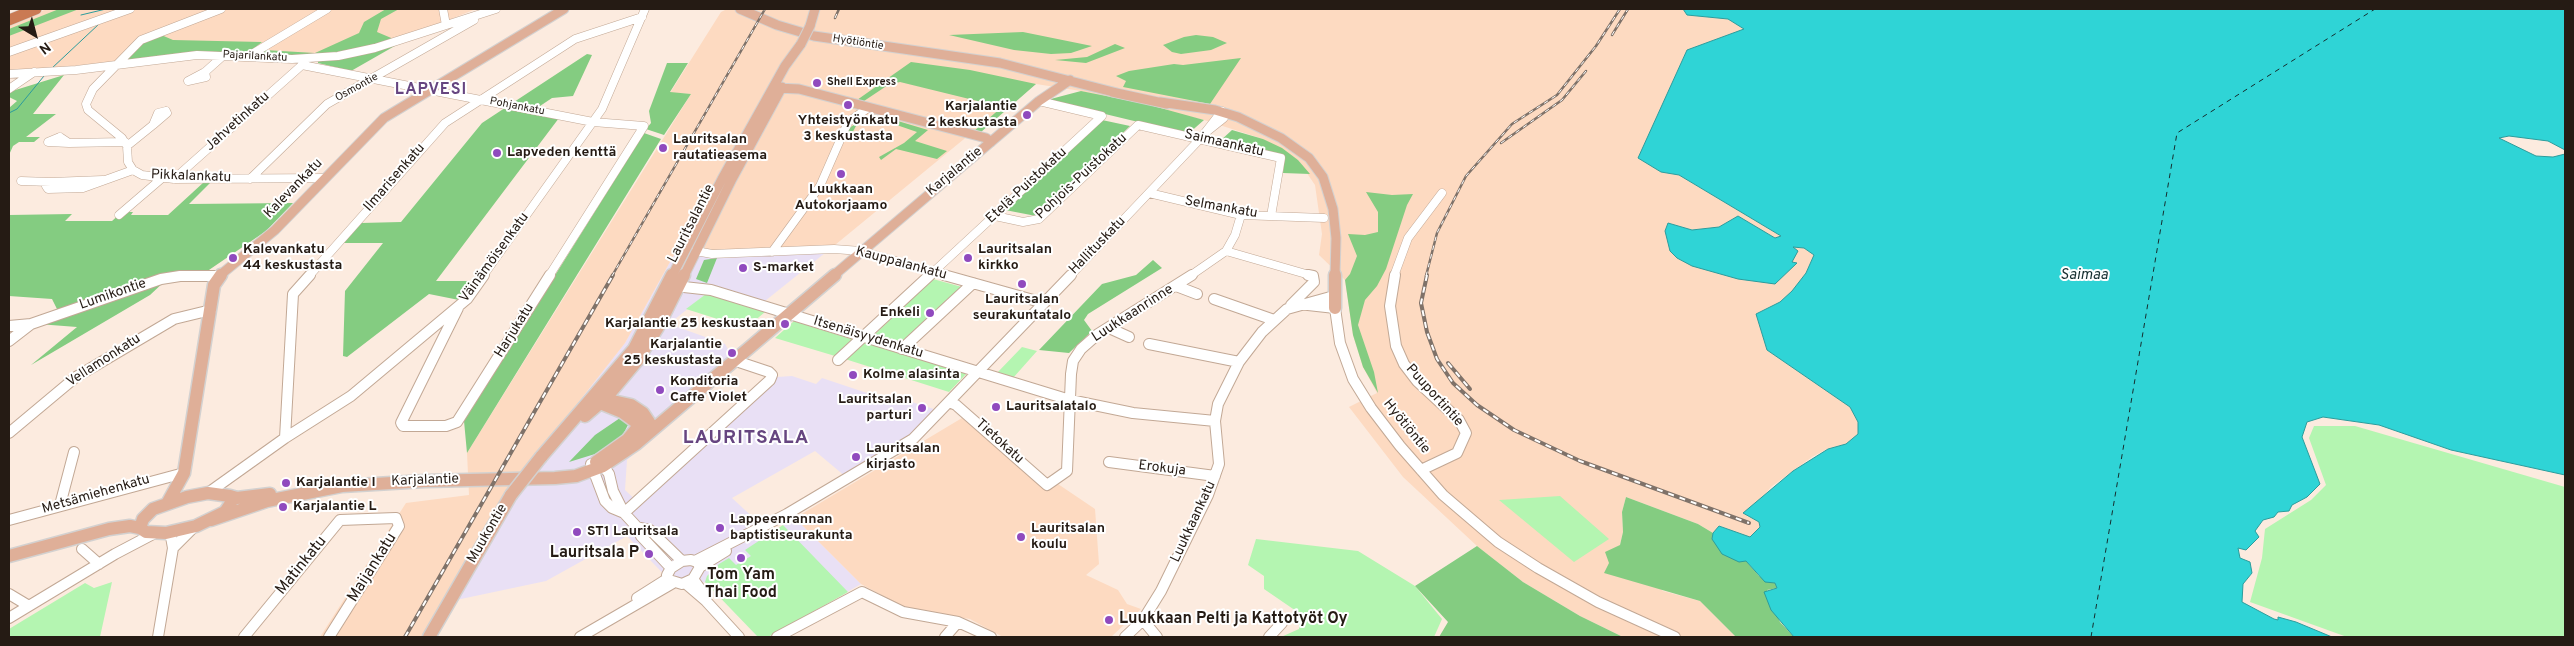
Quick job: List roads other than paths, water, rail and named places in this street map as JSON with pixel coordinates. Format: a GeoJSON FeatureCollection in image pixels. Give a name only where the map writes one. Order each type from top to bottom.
{"type":"FeatureCollection","features":[{"type":"Feature","properties":{"kind":"highway"},"geometry":{"type":"LineString","coordinates":[[9,15],[24,9]]}},
{"type":"Feature","properties":{"kind":"highway"},"geometry":{"type":"LineString","coordinates":[[9,20],[36,9]]}},
{"type":"Feature","properties":{"kind":"main road","name":"Kalevankatu"},"geometry":{"type":"LineString","coordinates":[[219,276],[275,230],[378,124],[564,9]]}},
{"type":"Feature","properties":{"kind":"main road","name":"Hyötiöntie"},"geometry":{"type":"LineString","coordinates":[[740,9],[777,25],[814,36],[980,60],[1117,93],[1221,115],[1268,131],[1309,158],[1323,177],[1335,223],[1335,308]]}},
{"type":"Feature","properties":{"kind":"main road","name":"Lauritsalantie"},"geometry":{"type":"LineString","coordinates":[[673,286],[696,251],[810,26],[815,9]]}},
{"type":"Feature","properties":{"kind":"main road","name":"Karjalantie"},"geometry":{"type":"LineString","coordinates":[[986,141],[1039,102],[1063,80]]}},
{"type":"Feature","properties":{"kind":"main road","name":"Karjalantie"},"geometry":{"type":"LineString","coordinates":[[161,533],[196,526],[241,508],[267,501],[342,486],[502,478],[555,478],[597,465],[636,444],[789,314],[842,267],[846,258],[857,251],[986,141],[1063,80]]}},
{"type":"Feature","properties":{"kind":"main road","name":"Lauritsalantie"},"geometry":{"type":"LineString","coordinates":[[599,400],[637,360],[658,327],[673,286],[722,179],[778,88]]}},
{"type":"Feature","properties":{"kind":"main road"},"geometry":{"type":"LineString","coordinates":[[778,88],[799,90],[986,141]]}},
{"type":"Feature","properties":{"kind":"main road"},"geometry":{"type":"LineString","coordinates":[[201,494],[183,490],[183,476],[214,285],[219,276]]}},
{"type":"Feature","properties":{"kind":"main road"},"geometry":{"type":"LineString","coordinates":[[599,400],[630,405],[642,423]]}},
{"type":"Feature","properties":{"kind":"main road","name":"Muukontie"},"geometry":{"type":"LineString","coordinates":[[429,637],[511,495],[558,438],[599,400]]}},
{"type":"Feature","properties":{"kind":"main road","name":"Karjalantie"},"geometry":{"type":"LineString","coordinates":[[201,494],[245,498],[355,480],[433,474],[558,470],[597,465],[627,440],[642,423],[686,400]]}},
{"type":"Feature","properties":{"kind":"main road","name":"Karjalantie"},"geometry":{"type":"LineString","coordinates":[[642,423],[670,414]]}},
{"type":"Feature","properties":{"kind":"main road","name":"Karjalantie"},"geometry":{"type":"LineString","coordinates":[[636,444],[642,423]]}},
{"type":"Feature","properties":{"kind":"main road"},"geometry":{"type":"LineString","coordinates":[[168,502],[183,476]]}},
{"type":"Feature","properties":{"kind":"main road"},"geometry":{"type":"LineString","coordinates":[[9,556],[153,510],[168,502],[201,494]]}},
{"type":"Feature","properties":{"kind":"main road"},"geometry":{"type":"LineString","coordinates":[[211,520],[228,508],[229,496]]}},
{"type":"Feature","properties":{"kind":"main road"},"geometry":{"type":"LineString","coordinates":[[141,529],[143,519],[153,510]]}},
{"type":"Feature","properties":{"kind":"main road"},"geometry":{"type":"LineString","coordinates":[[56,542],[109,529],[130,526],[161,533]]}},
{"type":"Feature","properties":{"kind":"street"},"geometry":{"type":"LineString","coordinates":[[9,52],[130,9]]}},
{"type":"Feature","properties":{"kind":"street"},"geometry":{"type":"LineString","coordinates":[[126,144],[88,110],[86,104],[93,89],[147,37],[217,9]]}},
{"type":"Feature","properties":{"kind":"street"},"geometry":{"type":"LineString","coordinates":[[247,56],[327,9]]}},
{"type":"Feature","properties":{"kind":"street"},"geometry":{"type":"LineString","coordinates":[[443,9],[446,25]]}},
{"type":"Feature","properties":{"kind":"street","name":"Pajarilankatu"},"geometry":{"type":"LineString","coordinates":[[9,74],[76,70],[197,55],[308,59],[368,50],[496,9]]}},
{"type":"Feature","properties":{"kind":"street","name":"Ilmarisenkatu"},"geometry":{"type":"LineString","coordinates":[[285,438],[293,294],[440,127],[581,36],[643,13]]}},
{"type":"Feature","properties":{"kind":"street","name":"Väinämöisenkatu"},"geometry":{"type":"LineString","coordinates":[[201,494],[350,396],[467,299],[602,109],[643,13]]}},
{"type":"Feature","properties":{"kind":"street","name":"Osmontie"},"geometry":{"type":"LineString","coordinates":[[250,178],[327,104],[468,24],[476,19],[475,16]]}},
{"type":"Feature","properties":{"kind":"street"},"geometry":{"type":"LineString","coordinates":[[205,72],[224,55]]}},
{"type":"Feature","properties":{"kind":"street"},"geometry":{"type":"LineString","coordinates":[[302,65],[308,59]]}},
{"type":"Feature","properties":{"kind":"street","name":"Pohjankatu"},"geometry":{"type":"LineString","coordinates":[[302,65],[593,122]]}},
{"type":"Feature","properties":{"kind":"street","name":"Jahvetinkatu"},"geometry":{"type":"LineString","coordinates":[[174,179],[302,65]]}},
{"type":"Feature","properties":{"kind":"street"},"geometry":{"type":"LineString","coordinates":[[9,89],[35,72]]}},
{"type":"Feature","properties":{"kind":"street","name":"Etelä-Puistokatu"},"geometry":{"type":"LineString","coordinates":[[838,360],[1102,116],[1039,102]]}},
{"type":"Feature","properties":{"kind":"street"},"geometry":{"type":"LineString","coordinates":[[772,252],[820,186],[848,122],[868,108]]}},
{"type":"Feature","properties":{"kind":"street","name":"Hallituskatu"},"geometry":{"type":"LineString","coordinates":[[698,564],[905,444],[978,372],[1221,115]]}},
{"type":"Feature","properties":{"kind":"street","name":"Harjukatu"},"geometry":{"type":"LineString","coordinates":[[458,308],[401,422],[403,426],[446,426],[457,422],[644,126],[593,122]]}},
{"type":"Feature","properties":{"kind":"street"},"geometry":{"type":"LineString","coordinates":[[69,143],[126,144],[153,125]]}},
{"type":"Feature","properties":{"kind":"street","name":"Pohjois-Puistokatu"},"geometry":{"type":"LineString","coordinates":[[994,216],[1023,222],[1039,219],[1138,125]]}},
{"type":"Feature","properties":{"kind":"street","name":"Saimaankatu"},"geometry":{"type":"LineString","coordinates":[[1138,125],[1202,136],[1281,158],[1271,216]]}},
{"type":"Feature","properties":{"kind":"street","name":"Pikkalankatu"},"geometry":{"type":"LineString","coordinates":[[126,144],[128,162],[133,170],[142,175],[160,179],[325,178]]}},
{"type":"Feature","properties":{"kind":"street"},"geometry":{"type":"LineString","coordinates":[[21,182],[103,180],[133,170]]}},
{"type":"Feature","properties":{"kind":"street"},"geometry":{"type":"LineString","coordinates":[[119,215],[160,179]]}},
{"type":"Feature","properties":{"kind":"street","name":"Selmankatu"},"geometry":{"type":"LineString","coordinates":[[1149,193],[1241,215],[1324,218]]}},
{"type":"Feature","properties":{"kind":"street","name":"Puuportintie"},"geometry":{"type":"LineString","coordinates":[[1421,470],[1457,453],[1466,432],[1459,420],[1416,380],[1404,364],[1396,346],[1390,306],[1393,280],[1408,238],[1427,210],[1442,193]]}},
{"type":"Feature","properties":{"kind":"street","name":"Luukkaanrinne"},"geometry":{"type":"LineString","coordinates":[[1047,485],[1067,471],[1073,361],[1081,349],[1109,328],[1202,270],[1226,251],[1236,235],[1241,215]]}},
{"type":"Feature","properties":{"kind":"street","name":"Kauppalankatu"},"geometry":{"type":"LineString","coordinates":[[696,251],[712,254],[857,251],[1044,303]]}},
{"type":"Feature","properties":{"kind":"street"},"geometry":{"type":"LineString","coordinates":[[1226,251],[1315,278],[1310,287],[1287,309]]}},
{"type":"Feature","properties":{"kind":"street","name":"Lumikontie"},"geometry":{"type":"LineString","coordinates":[[9,326],[31,324],[161,279],[180,276],[219,276]]}},
{"type":"Feature","properties":{"kind":"street"},"geometry":{"type":"LineString","coordinates":[[902,349],[973,283]]}},
{"type":"Feature","properties":{"kind":"street","name":"Itsenäisyydenkatu"},"geometry":{"type":"LineString","coordinates":[[673,286],[711,290],[1070,400],[1133,413],[1215,421]]}},
{"type":"Feature","properties":{"kind":"street"},"geometry":{"type":"LineString","coordinates":[[1176,286],[1197,294]]}},
{"type":"Feature","properties":{"kind":"street","name":"Luukkaankatu"},"geometry":{"type":"LineString","coordinates":[[1124,637],[1143,620],[1161,591],[1208,495],[1215,476],[1219,454],[1215,421],[1218,404],[1239,362],[1274,320],[1287,309],[1299,304],[1334,296]]}},
{"type":"Feature","properties":{"kind":"street"},"geometry":{"type":"LineString","coordinates":[[1214,300],[1274,320]]}},
{"type":"Feature","properties":{"kind":"street","name":"Luukkaankatu"},"geometry":{"type":"LineString","coordinates":[[1299,304],[1335,308]]}},
{"type":"Feature","properties":{"kind":"street","name":"Hyötiöntie"},"geometry":{"type":"LineString","coordinates":[[1335,308],[1340,343],[1353,379],[1371,408],[1443,495],[1498,542],[1598,602],[1675,637]]}},
{"type":"Feature","properties":{"kind":"street","name":"Vellamonkatu"},"geometry":{"type":"LineString","coordinates":[[9,433],[76,377],[174,319],[211,310]]}},
{"type":"Feature","properties":{"kind":"street"},"geometry":{"type":"LineString","coordinates":[[9,341],[31,324]]}},
{"type":"Feature","properties":{"kind":"street"},"geometry":{"type":"LineString","coordinates":[[1109,328],[1129,337]]}},
{"type":"Feature","properties":{"kind":"street"},"geometry":{"type":"LineString","coordinates":[[1149,344],[1166,349],[1239,362]]}},
{"type":"Feature","properties":{"kind":"street"},"geometry":{"type":"LineString","coordinates":[[624,512],[770,380],[772,376],[769,372],[733,360]]}},
{"type":"Feature","properties":{"kind":"street","name":"Tietokatu"},"geometry":{"type":"LineString","coordinates":[[949,402],[956,405],[1047,485]]}},
{"type":"Feature","properties":{"kind":"street"},"geometry":{"type":"LineString","coordinates":[[60,506],[74,452]]}},
{"type":"Feature","properties":{"kind":"street","name":"Erokuja"},"geometry":{"type":"LineString","coordinates":[[1109,462],[1215,476]]}},
{"type":"Feature","properties":{"kind":"street","name":"Väinämöisenkatu"},"geometry":{"type":"LineString","coordinates":[[229,496],[232,481],[249,463]]}},
{"type":"Feature","properties":{"kind":"street"},"geometry":{"type":"LineString","coordinates":[[597,465],[605,501],[612,508],[624,512],[637,526],[641,536],[670,577],[689,581],[698,597],[706,601],[739,637]]}},
{"type":"Feature","properties":{"kind":"street","name":"Metsämiehenkatu"},"geometry":{"type":"LineString","coordinates":[[9,520],[183,476]]}},
{"type":"Feature","properties":{"kind":"street","name":"Matinkatu"},"geometry":{"type":"LineString","coordinates":[[244,637],[340,520],[372,518]]}},
{"type":"Feature","properties":{"kind":"street","name":"Maijankatu"},"geometry":{"type":"LineString","coordinates":[[329,637],[399,526],[396,518],[372,518]]}},
{"type":"Feature","properties":{"kind":"street"},"geometry":{"type":"LineString","coordinates":[[173,548],[196,526]]}},
{"type":"Feature","properties":{"kind":"street"},"geometry":{"type":"LineString","coordinates":[[637,526],[650,530],[682,561],[698,564],[689,581]]}},
{"type":"Feature","properties":{"kind":"street"},"geometry":{"type":"LineString","coordinates":[[115,554],[141,529]]}},
{"type":"Feature","properties":{"kind":"street"},"geometry":{"type":"LineString","coordinates":[[9,618],[115,554],[161,533],[171,536],[173,548],[158,637]]}},
{"type":"Feature","properties":{"kind":"street"},"geometry":{"type":"LineString","coordinates":[[82,549],[100,564]]}},
{"type":"Feature","properties":{"kind":"street"},"geometry":{"type":"LineString","coordinates":[[580,637],[622,611],[670,577],[682,561]]}},
{"type":"Feature","properties":{"kind":"street"},"geometry":{"type":"LineString","coordinates":[[777,637],[858,592],[864,593],[902,612],[958,622],[991,637]]}},
{"type":"Feature","properties":{"kind":"street"},"geometry":{"type":"LineString","coordinates":[[9,594],[28,606]]}},
{"type":"Feature","properties":{"kind":"street"},"geometry":{"type":"LineString","coordinates":[[1143,620],[1157,637]]}},
{"type":"Feature","properties":{"kind":"street"},"geometry":{"type":"LineString","coordinates":[[945,637],[958,622]]}},
{"type":"Feature","properties":{"kind":"street"},"geometry":{"type":"LineString","coordinates":[[1269,637],[1282,623]]}},
{"type":"Feature","properties":{"kind":"water","name":"Saimaa"},"geometry":{"type":"Polygon","coordinates":[[[1683,9],[2565,9],[2565,150],[2548,141],[2509,136],[2499,138],[2536,156],[2553,157],[2565,154],[2565,475],[2451,450],[2379,425],[2323,417],[2307,422],[2302,437],[2320,484],[2307,497],[2292,505],[2289,511],[2278,512],[2274,517],[2263,520],[2255,531],[2259,537],[2246,550],[2238,548],[2240,558],[2250,562],[2252,573],[2243,584],[2242,602],[2274,619],[2278,620],[2278,617],[2296,622],[2332,637],[1794,637],[1771,610],[1764,592],[1777,588],[1775,583],[1765,582],[1746,561],[1739,562],[1722,554],[1712,539],[1713,533],[1719,526],[1750,537],[1760,527],[1759,522],[1743,513],[1793,471],[1828,449],[1846,444],[1858,434],[1858,422],[1850,407],[1767,350],[1756,314],[1780,302],[1792,291],[1806,273],[1814,255],[1804,248],[1793,247],[1798,251],[1792,262],[1797,263],[1775,284],[1738,279],[1692,266],[1677,258],[1670,251],[1665,231],[1668,223],[1692,230],[1719,227],[1738,216],[1775,238],[1781,236],[1679,175],[1661,172],[1638,158],[1687,50],[1744,29],[1728,19],[1687,15],[1683,9]]]}},
{"type":"Feature","properties":{"kind":"waterway"},"geometry":{"type":"LineString","coordinates":[[81,15],[106,9]]}},
{"type":"Feature","properties":{"kind":"waterway"},"geometry":{"type":"LineString","coordinates":[[51,69],[99,24]]}},
{"type":"Feature","properties":{"kind":"waterway"},"geometry":{"type":"LineString","coordinates":[[9,113],[17,109],[44,76]]}},
{"type":"Feature","properties":{"kind":"railway"},"geometry":{"type":"LineString","coordinates":[[612,276],[765,9]]}},
{"type":"Feature","properties":{"kind":"railway"},"geometry":{"type":"LineString","coordinates":[[835,18],[839,9]]}},
{"type":"Feature","properties":{"kind":"railway"},"geometry":{"type":"LineString","coordinates":[[1426,276],[1437,233],[1466,176],[1512,124],[1557,95],[1596,46],[1620,9]]}},
{"type":"Feature","properties":{"kind":"railway"},"geometry":{"type":"LineString","coordinates":[[1612,35],[1628,9]]}},
{"type":"Feature","properties":{"kind":"railway"},"geometry":{"type":"LineString","coordinates":[[1501,143],[1562,100],[1586,71]]}},
{"type":"Feature","properties":{"kind":"railway"},"geometry":{"type":"LineString","coordinates":[[405,637],[613,275]]}},
{"type":"Feature","properties":{"kind":"railway"},"geometry":{"type":"LineString","coordinates":[[1427,275],[1421,303],[1427,332],[1437,359],[1453,383],[1477,405],[1514,430],[1580,461],[1749,523]]}},
{"type":"Feature","properties":{"kind":"railway"},"geometry":{"type":"LineString","coordinates":[[1448,363],[1470,389]]}},
{"type":"Feature","properties":{"kind":"place","name":"Shell Express"},"geometry":{"type":"Point","coordinates":[817,83]}},
{"type":"Feature","properties":{"kind":"place","name":"Yhteistyönkatu 3 keskustasta"},"geometry":{"type":"Point","coordinates":[848,105]}},
{"type":"Feature","properties":{"kind":"place","name":"Karjalantie 2 keskustasta"},"geometry":{"type":"Point","coordinates":[1027,115]}},
{"type":"Feature","properties":{"kind":"place","name":"Lauritsalan rautatieasema"},"geometry":{"type":"Point","coordinates":[663,148]}},
{"type":"Feature","properties":{"kind":"place","name":"Lapveden kenttä"},"geometry":{"type":"Point","coordinates":[497,153]}},
{"type":"Feature","properties":{"kind":"place","name":"Luukkaan Autokorjaamo"},"geometry":{"type":"Point","coordinates":[841,174]}},
{"type":"Feature","properties":{"kind":"place","name":"Kalevankatu 44 keskustasta"},"geometry":{"type":"Point","coordinates":[233,258]}},
{"type":"Feature","properties":{"kind":"place","name":"Lauritsalan kirkko"},"geometry":{"type":"Point","coordinates":[968,258]}},
{"type":"Feature","properties":{"kind":"place","name":"S-market"},"geometry":{"type":"Point","coordinates":[743,268]}},
{"type":"Feature","properties":{"kind":"place","name":"Lauritsalan seurakuntatalo"},"geometry":{"type":"Point","coordinates":[1022,284]}},
{"type":"Feature","properties":{"kind":"place","name":"Enkeli"},"geometry":{"type":"Point","coordinates":[930,313]}},
{"type":"Feature","properties":{"kind":"place","name":"Karjalantie 25 keskustaan"},"geometry":{"type":"Point","coordinates":[785,324]}},
{"type":"Feature","properties":{"kind":"place","name":"Karjalantie 25 keskustasta"},"geometry":{"type":"Point","coordinates":[732,353]}},
{"type":"Feature","properties":{"kind":"place","name":"Kolme alasinta"},"geometry":{"type":"Point","coordinates":[853,375]}},
{"type":"Feature","properties":{"kind":"place","name":"Konditoria Caffe Violet"},"geometry":{"type":"Point","coordinates":[660,390]}},
{"type":"Feature","properties":{"kind":"place","name":"Lauritsalatalo"},"geometry":{"type":"Point","coordinates":[996,407]}},
{"type":"Feature","properties":{"kind":"place","name":"Lauritsalan parturi"},"geometry":{"type":"Point","coordinates":[922,408]}},
{"type":"Feature","properties":{"kind":"place","name":"Lauritsalan kirjasto"},"geometry":{"type":"Point","coordinates":[856,457]}},
{"type":"Feature","properties":{"kind":"place","name":"Karjalantie I"},"geometry":{"type":"Point","coordinates":[286,483]}},
{"type":"Feature","properties":{"kind":"place","name":"Karjalantie L"},"geometry":{"type":"Point","coordinates":[283,507]}},
{"type":"Feature","properties":{"kind":"place","name":"Lappeenrannan baptistiseurakunta"},"geometry":{"type":"Point","coordinates":[720,528]}},
{"type":"Feature","properties":{"kind":"place","name":"ST1 Lauritsala"},"geometry":{"type":"Point","coordinates":[577,532]}},
{"type":"Feature","properties":{"kind":"place","name":"Lauritsalan koulu"},"geometry":{"type":"Point","coordinates":[1021,537]}},
{"type":"Feature","properties":{"kind":"place","name":"Lauritsala P"},"geometry":{"type":"Point","coordinates":[649,554]}},
{"type":"Feature","properties":{"kind":"place","name":"Tom Yam Thai Food"},"geometry":{"type":"Point","coordinates":[741,558]}},
{"type":"Feature","properties":{"kind":"place","name":"Luukkaan Pelti ja Kattotyöt Oy"},"geometry":{"type":"Point","coordinates":[1109,620]}},
{"type":"Feature","properties":{"kind":"district","name":"LAPVESI"},"geometry":{"type":"Point","coordinates":[431,91]}},
{"type":"Feature","properties":{"kind":"district","name":"LAURITSALA"},"geometry":{"type":"Point","coordinates":[746,439]}}]}
